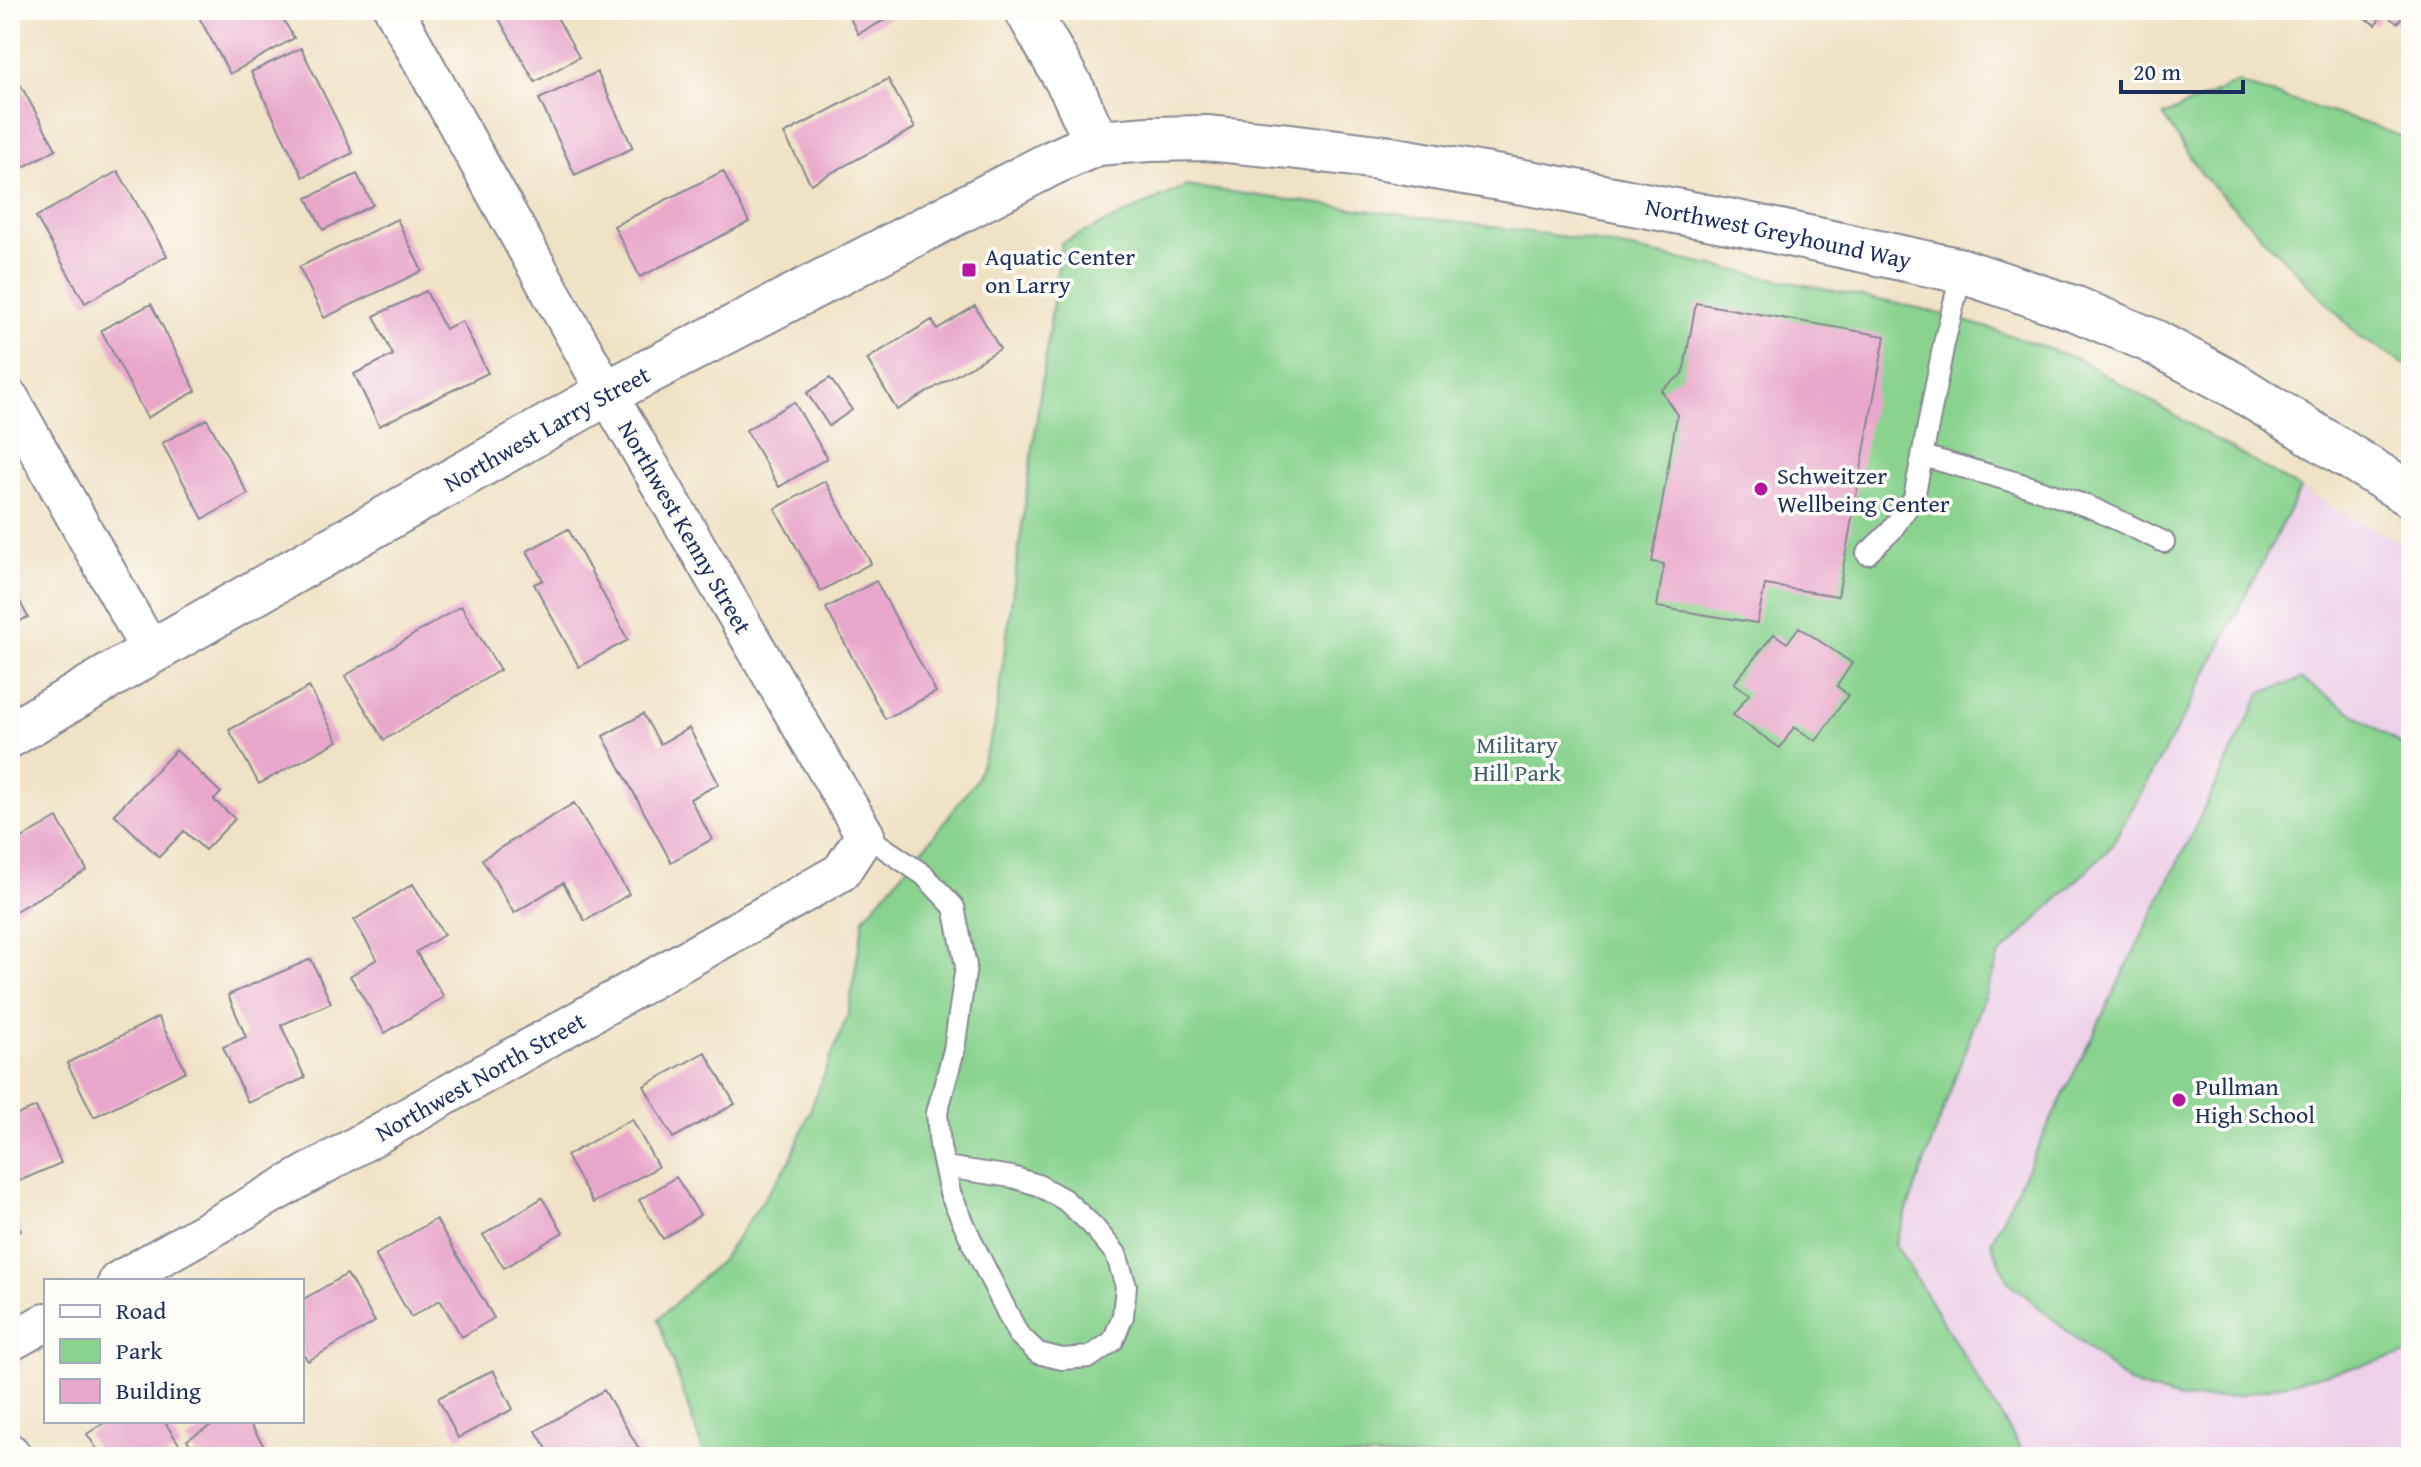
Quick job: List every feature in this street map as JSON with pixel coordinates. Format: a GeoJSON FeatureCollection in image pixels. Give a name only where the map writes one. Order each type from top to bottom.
{"type":"FeatureCollection","features":[{"type":"Feature","properties":{"kind":"street","name":"Northwest Kenny Street"},"geometry":{"type":"LineString","coordinates":[[394,10],[607,393],[865,835]]}},
{"type":"Feature","properties":{"kind":"street"},"geometry":{"type":"LineString","coordinates":[[1027,10],[1073,91],[1097,143]]}},
{"type":"Feature","properties":{"kind":"street","name":"Northwest Greyhound Way"},"geometry":{"type":"LineString","coordinates":[[1097,143],[1206,138],[1378,157],[1723,220],[1962,271],[2076,309],[2152,341],[2234,385],[2411,495]]}},
{"type":"Feature","properties":{"kind":"street","name":"Northwest Larry Street"},"geometry":{"type":"LineString","coordinates":[[10,735],[607,393],[1052,163],[1097,143]]}},
{"type":"Feature","properties":{"kind":"street"},"geometry":{"type":"LineString","coordinates":[[10,399],[151,652]]}},
{"type":"Feature","properties":{"kind":"street","name":"Northwest North Street"},"geometry":{"type":"LineString","coordinates":[[122,1279],[841,872],[865,835]]}},
{"type":"Feature","properties":{"kind":"street"},"geometry":{"type":"LineString","coordinates":[[10,1342],[44,1323]]}},
{"type":"Feature","properties":{"kind":"lane"},"geometry":{"type":"LineString","coordinates":[[1867,554],[1891,531],[1914,498],[1944,343],[1962,271]]}},
{"type":"Feature","properties":{"kind":"lane"},"geometry":{"type":"LineString","coordinates":[[1923,456],[2090,507],[2164,542]]}},
{"type":"Feature","properties":{"kind":"lane"},"geometry":{"type":"LineString","coordinates":[[865,835],[924,875],[954,907],[966,966],[954,1050],[937,1113],[940,1147],[950,1193],[1018,1334],[1038,1353],[1062,1359],[1090,1357],[1113,1341],[1123,1316],[1126,1286],[1116,1254],[1092,1225],[1065,1200],[1038,1185],[1012,1177],[945,1167]]}},
{"type":"Feature","properties":{"kind":"shaded area","name":"Pullman High School"},"geometry":{"type":"Polygon","coordinates":[[[2300,489],[2411,549],[2411,1457],[2026,1457],[1895,1245],[1999,956],[2110,848],[2300,489]]]}},
{"type":"Feature","properties":{"kind":"green space"},"geometry":{"type":"Polygon","coordinates":[[[2237,83],[2374,126],[2411,141],[2411,368],[2360,337],[2203,176],[2163,116],[2237,83]]]}},
{"type":"Feature","properties":{"kind":"green space","name":"Military Hill Park"},"geometry":{"type":"Polygon","coordinates":[[[1186,186],[1581,239],[1923,309],[2080,360],[2300,489],[2187,711],[2110,848],[1999,956],[1895,1244],[2026,1457],[705,1457],[658,1319],[722,1259],[790,1161],[848,1014],[864,918],[976,780],[994,728],[1061,243],[1186,186]]]}},
{"type":"Feature","properties":{"kind":"green space","name":"Pullman High School"},"geometry":{"type":"Polygon","coordinates":[[[2301,679],[2411,751],[2411,1353],[2235,1396],[2183,1400],[2130,1384],[2008,1281],[1991,1242],[2261,693],[2301,679]]]}},
{"type":"Feature","properties":{"kind":"building"},"geometry":{"type":"Polygon","coordinates":[[[195,10],[278,10],[294,38],[230,74],[195,10]]]}},
{"type":"Feature","properties":{"kind":"building"},"geometry":{"type":"Polygon","coordinates":[[[494,10],[553,10],[579,57],[535,82],[494,10]]]}},
{"type":"Feature","properties":{"kind":"building"},"geometry":{"type":"Polygon","coordinates":[[[846,10],[904,10],[858,34],[846,10]]]}},
{"type":"Feature","properties":{"kind":"building"},"geometry":{"type":"Polygon","coordinates":[[[2351,10],[2406,10],[2398,23],[2382,14],[2376,25],[2351,10]]]}},
{"type":"Feature","properties":{"kind":"building"},"geometry":{"type":"Polygon","coordinates":[[[301,48],[353,153],[303,177],[251,72],[301,48]]]}},
{"type":"Feature","properties":{"kind":"building"},"geometry":{"type":"Polygon","coordinates":[[[10,66],[56,149],[11,174],[10,172],[10,66]]]}},
{"type":"Feature","properties":{"kind":"building"},"geometry":{"type":"Polygon","coordinates":[[[597,72],[633,148],[575,175],[539,99],[597,72]]]}},
{"type":"Feature","properties":{"kind":"building"},"geometry":{"type":"Polygon","coordinates":[[[888,79],[915,128],[811,184],[784,134],[888,79]]]}},
{"type":"Feature","properties":{"kind":"building"},"geometry":{"type":"Polygon","coordinates":[[[118,171],[167,256],[85,303],[36,217],[118,171]]]}},
{"type":"Feature","properties":{"kind":"building"},"geometry":{"type":"Polygon","coordinates":[[[723,171],[749,222],[640,277],[614,226],[723,171]]]}},
{"type":"Feature","properties":{"kind":"building"},"geometry":{"type":"Polygon","coordinates":[[[357,174],[373,205],[323,230],[307,198],[357,174]]]}},
{"type":"Feature","properties":{"kind":"building"},"geometry":{"type":"Polygon","coordinates":[[[397,219],[422,271],[324,318],[299,267],[397,219]]]}},
{"type":"Feature","properties":{"kind":"building"},"geometry":{"type":"Polygon","coordinates":[[[426,291],[445,329],[462,321],[488,373],[379,426],[354,374],[393,355],[374,316],[426,291]]]}},
{"type":"Feature","properties":{"kind":"building","name":"Schweitzer Wellbeing Center"},"geometry":{"type":"Polygon","coordinates":[[[1696,303],[1885,336],[1838,596],[1765,585],[1757,623],[1657,607],[1664,564],[1652,562],[1677,415],[1661,390],[1683,374],[1696,303]]]}},
{"type":"Feature","properties":{"kind":"building"},"geometry":{"type":"Polygon","coordinates":[[[151,304],[196,391],[147,418],[101,330],[151,304]]]}},
{"type":"Feature","properties":{"kind":"building"},"geometry":{"type":"Polygon","coordinates":[[[975,306],[1000,349],[897,410],[867,359],[932,320],[937,329],[975,306]]]}},
{"type":"Feature","properties":{"kind":"building"},"geometry":{"type":"Polygon","coordinates":[[[830,378],[852,410],[829,426],[807,393],[830,378]]]}},
{"type":"Feature","properties":{"kind":"building"},"geometry":{"type":"Polygon","coordinates":[[[794,402],[827,458],[779,487],[746,430],[794,402]]]}},
{"type":"Feature","properties":{"kind":"building"},"geometry":{"type":"Polygon","coordinates":[[[207,419],[248,494],[203,519],[162,443],[207,419]]]}},
{"type":"Feature","properties":{"kind":"building"},"geometry":{"type":"Polygon","coordinates":[[[825,481],[871,563],[821,591],[775,509],[825,481]]]}},
{"type":"Feature","properties":{"kind":"building"},"geometry":{"type":"Polygon","coordinates":[[[568,529],[628,640],[579,667],[534,584],[543,580],[527,551],[568,529]]]}},
{"type":"Feature","properties":{"kind":"building"},"geometry":{"type":"Polygon","coordinates":[[[876,581],[936,692],[885,719],[826,608],[876,581]]]}},
{"type":"Feature","properties":{"kind":"building"},"geometry":{"type":"Polygon","coordinates":[[[10,583],[28,617],[10,626],[10,583]]]}},
{"type":"Feature","properties":{"kind":"building"},"geometry":{"type":"Polygon","coordinates":[[[461,606],[500,670],[384,740],[345,676],[461,606]]]}},
{"type":"Feature","properties":{"kind":"building"},"geometry":{"type":"Polygon","coordinates":[[[1799,627],[1852,663],[1837,686],[1848,695],[1816,741],[1794,727],[1780,748],[1733,715],[1749,694],[1734,683],[1774,634],[1787,643],[1799,627]]]}},
{"type":"Feature","properties":{"kind":"building"},"geometry":{"type":"Polygon","coordinates":[[[309,687],[338,741],[259,784],[229,730],[309,687]]]}},
{"type":"Feature","properties":{"kind":"building"},"geometry":{"type":"Polygon","coordinates":[[[643,714],[660,744],[689,728],[719,784],[690,799],[712,839],[671,862],[603,736],[643,714]]]}},
{"type":"Feature","properties":{"kind":"building"},"geometry":{"type":"Polygon","coordinates":[[[176,750],[221,793],[214,800],[235,819],[205,850],[184,831],[159,857],[114,814],[176,750]]]}},
{"type":"Feature","properties":{"kind":"building"},"geometry":{"type":"Polygon","coordinates":[[[574,803],[629,894],[585,921],[563,883],[514,913],[482,859],[574,803]]]}},
{"type":"Feature","properties":{"kind":"building"},"geometry":{"type":"Polygon","coordinates":[[[57,818],[87,870],[10,914],[10,845],[57,818]]]}},
{"type":"Feature","properties":{"kind":"building"},"geometry":{"type":"Polygon","coordinates":[[[413,884],[444,935],[416,952],[444,997],[385,1033],[350,976],[377,959],[354,920],[413,884]]]}},
{"type":"Feature","properties":{"kind":"building"},"geometry":{"type":"Polygon","coordinates":[[[311,959],[331,1003],[281,1025],[305,1078],[248,1103],[223,1047],[246,1037],[228,995],[311,959]]]}},
{"type":"Feature","properties":{"kind":"building"},"geometry":{"type":"Polygon","coordinates":[[[158,1017],[186,1071],[94,1117],[67,1063],[158,1017]]]}},
{"type":"Feature","properties":{"kind":"building"},"geometry":{"type":"Polygon","coordinates":[[[705,1052],[735,1104],[673,1138],[644,1086],[705,1052]]]}},
{"type":"Feature","properties":{"kind":"building"},"geometry":{"type":"Polygon","coordinates":[[[36,1107],[61,1163],[10,1185],[10,1118],[36,1107]]]}},
{"type":"Feature","properties":{"kind":"building"},"geometry":{"type":"Polygon","coordinates":[[[632,1119],[658,1167],[593,1203],[566,1156],[632,1119]]]}},
{"type":"Feature","properties":{"kind":"building"},"geometry":{"type":"Polygon","coordinates":[[[676,1177],[700,1215],[663,1239],[639,1200],[676,1177]]]}},
{"type":"Feature","properties":{"kind":"building"},"geometry":{"type":"Polygon","coordinates":[[[542,1198],[563,1232],[504,1268],[483,1235],[542,1198]]]}},
{"type":"Feature","properties":{"kind":"building"},"geometry":{"type":"Polygon","coordinates":[[[10,1206],[21,1231],[10,1236],[10,1206]]]}},
{"type":"Feature","properties":{"kind":"building"},"geometry":{"type":"Polygon","coordinates":[[[436,1219],[494,1318],[462,1337],[440,1300],[411,1317],[375,1255],[436,1219]]]}},
{"type":"Feature","properties":{"kind":"building"},"geometry":{"type":"Polygon","coordinates":[[[347,1274],[375,1322],[308,1361],[304,1354],[304,1299],[347,1274]]]}},
{"type":"Feature","properties":{"kind":"building"},"geometry":{"type":"Polygon","coordinates":[[[493,1370],[513,1409],[458,1438],[438,1398],[493,1370]]]}},
{"type":"Feature","properties":{"kind":"building"},"geometry":{"type":"Polygon","coordinates":[[[604,1390],[644,1457],[552,1457],[536,1431],[604,1390]]]}},
{"type":"Feature","properties":{"kind":"building"},"geometry":{"type":"Polygon","coordinates":[[[104,1423],[165,1423],[181,1447],[165,1457],[102,1457],[87,1434],[104,1423]]]}},
{"type":"Feature","properties":{"kind":"building"},"geometry":{"type":"Polygon","coordinates":[[[215,1423],[249,1423],[267,1451],[257,1457],[198,1457],[187,1440],[215,1423]]]}},
{"type":"Feature","properties":{"kind":"place","name":"Aquatic Center on Larry"},"geometry":{"type":"Point","coordinates":[969,270]}},
{"type":"Feature","properties":{"kind":"place","name":"Schweitzer Wellbeing Center"},"geometry":{"type":"Point","coordinates":[1761,489]}},
{"type":"Feature","properties":{"kind":"place","name":"Pullman High School"},"geometry":{"type":"Point","coordinates":[2179,1100]}}]}
